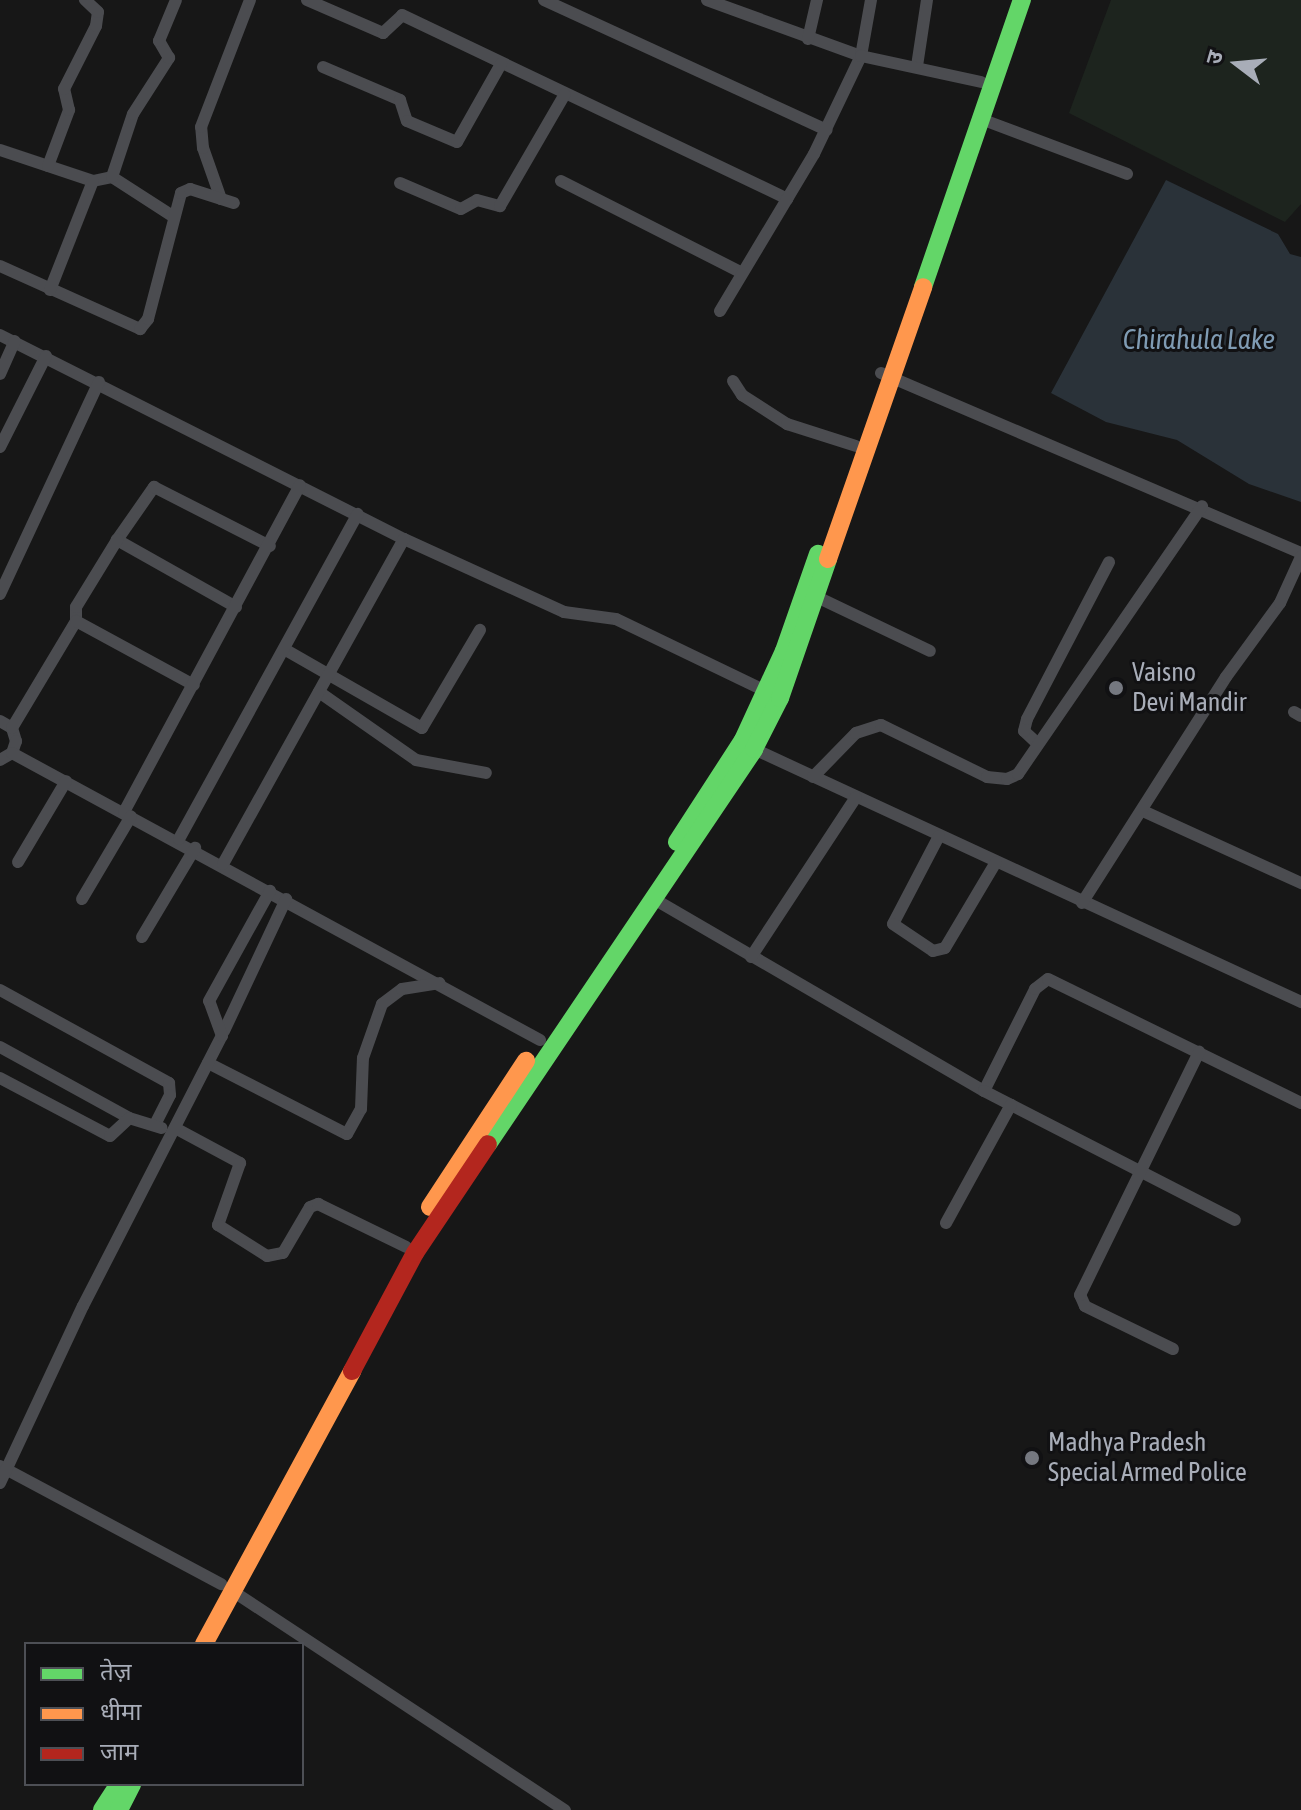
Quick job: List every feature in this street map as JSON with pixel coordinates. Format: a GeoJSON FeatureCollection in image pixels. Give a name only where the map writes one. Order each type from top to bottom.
{"type":"FeatureCollection","features":[{"type":"Feature","properties":{"kind":"main road"},"geometry":{"type":"LineString","coordinates":[[205,1642],[226,1587],[406,1247],[540,1040],[660,869],[773,694],[817,597],[1009,0]]}},
{"type":"Feature","properties":{"kind":"main road"},"geometry":{"type":"LineString","coordinates":[[192,1642],[415,1253],[754,749],[856,446],[886,376],[1022,0]]}},
{"type":"Feature","properties":{"kind":"main road"},"geometry":{"type":"LineString","coordinates":[[102,1810],[118,1786]]}},
{"type":"Feature","properties":{"kind":"main road"},"geometry":{"type":"LineString","coordinates":[[119,1810],[131,1786]]}},
{"type":"Feature","properties":{"kind":"street"},"geometry":{"type":"LineString","coordinates":[[48,166],[69,110],[64,89],[96,26],[98,12],[85,0]]}},
{"type":"Feature","properties":{"kind":"street"},"geometry":{"type":"LineString","coordinates":[[112,177],[133,114],[169,58],[159,41],[176,0]]}},
{"type":"Feature","properties":{"kind":"street"},"geometry":{"type":"LineString","coordinates":[[221,199],[203,148],[201,127],[250,0]]}},
{"type":"Feature","properties":{"kind":"street"},"geometry":{"type":"LineString","coordinates":[[307,0],[383,33],[402,15],[787,199]]}},
{"type":"Feature","properties":{"kind":"street"},"geometry":{"type":"LineString","coordinates":[[544,0],[826,130]]}},
{"type":"Feature","properties":{"kind":"street"},"geometry":{"type":"LineString","coordinates":[[707,0],[861,56],[981,82]]}},
{"type":"Feature","properties":{"kind":"street"},"geometry":{"type":"LineString","coordinates":[[808,39],[817,0]]}},
{"type":"Feature","properties":{"kind":"street"},"geometry":{"type":"LineString","coordinates":[[720,311],[826,130],[861,56],[871,0]]}},
{"type":"Feature","properties":{"kind":"street"},"geometry":{"type":"LineString","coordinates":[[917,66],[927,0]]}},
{"type":"Feature","properties":{"kind":"street"},"geometry":{"type":"LineString","coordinates":[[323,67],[400,100],[407,121],[457,142],[501,64]]}},
{"type":"Feature","properties":{"kind":"street"},"geometry":{"type":"LineString","coordinates":[[400,183],[461,209],[477,200],[500,206],[565,94]]}},
{"type":"Feature","properties":{"kind":"street"},"geometry":{"type":"LineString","coordinates":[[981,119],[1127,174]]}},
{"type":"Feature","properties":{"kind":"street"},"geometry":{"type":"LineString","coordinates":[[1,153],[93,181],[112,177],[174,217]]}},
{"type":"Feature","properties":{"kind":"street"},"geometry":{"type":"LineString","coordinates":[[50,290],[93,181]]}},
{"type":"Feature","properties":{"kind":"street"},"geometry":{"type":"LineString","coordinates":[[561,181],[742,273]]}},
{"type":"Feature","properties":{"kind":"street"},"geometry":{"type":"LineString","coordinates":[[0,266],[132,328],[143,328],[174,217],[185,189],[234,203]]}},
{"type":"Feature","properties":{"kind":"street"},"geometry":{"type":"LineString","coordinates":[[0,335],[99,382],[404,539],[564,612],[616,619],[773,694]]}},
{"type":"Feature","properties":{"kind":"street"},"geometry":{"type":"LineString","coordinates":[[0,374],[15,341]]}},
{"type":"Feature","properties":{"kind":"street"},"geometry":{"type":"LineString","coordinates":[[0,447],[46,356]]}},
{"type":"Feature","properties":{"kind":"street"},"geometry":{"type":"LineString","coordinates":[[886,376],[1202,506],[1301,555],[1280,603],[1226,677],[1082,903]]}},
{"type":"Feature","properties":{"kind":"street"},"geometry":{"type":"LineString","coordinates":[[733,381],[742,395],[787,424],[856,446]]}},
{"type":"Feature","properties":{"kind":"street"},"geometry":{"type":"LineString","coordinates":[[0,594],[99,382]]}},
{"type":"Feature","properties":{"kind":"street"},"geometry":{"type":"LineString","coordinates":[[82,899],[300,485]]}},
{"type":"Feature","properties":{"kind":"street"},"geometry":{"type":"LineString","coordinates":[[0,760],[12,753],[16,741],[6,725],[76,621],[76,607],[154,487],[270,546]]}},
{"type":"Feature","properties":{"kind":"street"},"geometry":{"type":"LineString","coordinates":[[813,777],[867,726],[890,726],[987,777],[1007,779],[1018,774],[1202,506]]}},
{"type":"Feature","properties":{"kind":"street"},"geometry":{"type":"LineString","coordinates":[[179,839],[358,514]]}},
{"type":"Feature","properties":{"kind":"street"},"geometry":{"type":"LineString","coordinates":[[223,864],[404,539]]}},
{"type":"Feature","properties":{"kind":"street"},"geometry":{"type":"LineString","coordinates":[[117,540],[236,607]]}},
{"type":"Feature","properties":{"kind":"street"},"geometry":{"type":"LineString","coordinates":[[1038,744],[1024,731],[1027,719],[1109,562]]}},
{"type":"Feature","properties":{"kind":"street"},"geometry":{"type":"LineString","coordinates":[[817,597],[930,651]]}},
{"type":"Feature","properties":{"kind":"street"},"geometry":{"type":"LineString","coordinates":[[76,621],[194,685]]}},
{"type":"Feature","properties":{"kind":"street"},"geometry":{"type":"LineString","coordinates":[[284,649],[422,728],[480,630]]}},
{"type":"Feature","properties":{"kind":"street"},"geometry":{"type":"LineString","coordinates":[[319,692],[416,760],[486,773]]}},
{"type":"Feature","properties":{"kind":"street"},"geometry":{"type":"LineString","coordinates":[[754,749],[1301,1002]]}},
{"type":"Feature","properties":{"kind":"street"},"geometry":{"type":"LineString","coordinates":[[12,753],[179,839],[540,1040]]}},
{"type":"Feature","properties":{"kind":"street"},"geometry":{"type":"LineString","coordinates":[[18,862],[66,781]]}},
{"type":"Feature","properties":{"kind":"street"},"geometry":{"type":"LineString","coordinates":[[751,957],[856,797]]}},
{"type":"Feature","properties":{"kind":"street"},"geometry":{"type":"LineString","coordinates":[[1143,811],[1301,883]]}},
{"type":"Feature","properties":{"kind":"street"},"geometry":{"type":"LineString","coordinates":[[939,836],[893,924],[933,951],[945,948],[996,862]]}},
{"type":"Feature","properties":{"kind":"street"},"geometry":{"type":"LineString","coordinates":[[142,937],[195,848]]}},
{"type":"Feature","properties":{"kind":"street"},"geometry":{"type":"LineString","coordinates":[[224,1031],[209,1013],[209,1001],[270,891]]}},
{"type":"Feature","properties":{"kind":"street"},"geometry":{"type":"LineString","coordinates":[[0,1483],[4,1468],[83,1306],[224,1031],[286,899]]}},
{"type":"Feature","properties":{"kind":"street"},"geometry":{"type":"LineString","coordinates":[[654,899],[984,1091],[1235,1220]]}},
{"type":"Feature","properties":{"kind":"street"},"geometry":{"type":"LineString","coordinates":[[984,1091],[1035,989],[1048,979],[1301,1103]]}},
{"type":"Feature","properties":{"kind":"street"},"geometry":{"type":"LineString","coordinates":[[208,1063],[347,1134],[361,1109],[363,1058],[382,1004],[402,989],[440,983]]}},
{"type":"Feature","properties":{"kind":"street"},"geometry":{"type":"LineString","coordinates":[[0,990],[169,1083],[170,1095],[155,1124]]}},
{"type":"Feature","properties":{"kind":"street"},"geometry":{"type":"LineString","coordinates":[[0,1047],[129,1118],[173,1130],[240,1163],[218,1225],[267,1256],[283,1253],[310,1207],[318,1204],[406,1247]]}},
{"type":"Feature","properties":{"kind":"street"},"geometry":{"type":"LineString","coordinates":[[1173,1349],[1085,1306],[1080,1295],[1142,1174],[1199,1052]]}},
{"type":"Feature","properties":{"kind":"street"},"geometry":{"type":"LineString","coordinates":[[0,1078],[110,1136],[129,1118]]}},
{"type":"Feature","properties":{"kind":"street"},"geometry":{"type":"LineString","coordinates":[[946,1223],[1011,1105]]}},
{"type":"Feature","properties":{"kind":"street"},"geometry":{"type":"LineString","coordinates":[[4,1468],[226,1587],[565,1810]]}},
{"type":"Feature","properties":{"kind":"shaded area"},"geometry":{"type":"Polygon","coordinates":[[[1111,0],[1301,0],[1301,204],[1285,222],[1069,113],[1111,0]]]}},
{"type":"Feature","properties":{"kind":"water","name":"Chirahula Lake"},"geometry":{"type":"Polygon","coordinates":[[[1166,180],[1278,234],[1290,254],[1301,257],[1301,502],[1249,484],[1177,440],[1106,422],[1051,393],[1166,180]]]}},
{"type":"Feature","properties":{"kind":"traffic: fast"},"geometry":{"type":"LineString","coordinates":[[923,287],[1022,0]]}},
{"type":"Feature","properties":{"kind":"traffic: fast"},"geometry":{"type":"LineString","coordinates":[[677,842],[743,740],[784,651],[818,554]]}},
{"type":"Feature","properties":{"kind":"traffic: fast"},"geometry":{"type":"LineString","coordinates":[[488,1144],[754,749],[780,698],[828,559]]}},
{"type":"Feature","properties":{"kind":"traffic: fast"},"geometry":{"type":"LineString","coordinates":[[102,1810],[118,1786]]}},
{"type":"Feature","properties":{"kind":"traffic: fast"},"geometry":{"type":"LineString","coordinates":[[119,1810],[131,1786]]}},
{"type":"Feature","properties":{"kind":"traffic: slow"},"geometry":{"type":"LineString","coordinates":[[828,559],[923,287]]}},
{"type":"Feature","properties":{"kind":"traffic: slow"},"geometry":{"type":"LineString","coordinates":[[430,1207],[526,1061]]}},
{"type":"Feature","properties":{"kind":"traffic: slow"},"geometry":{"type":"LineString","coordinates":[[205,1642],[352,1371]]}},
{"type":"Feature","properties":{"kind":"traffic: jam"},"geometry":{"type":"LineString","coordinates":[[352,1371],[415,1253],[488,1144]]}},
{"type":"Feature","properties":{"kind":"place","name":"Vaisno Devi Mandir"},"geometry":{"type":"Point","coordinates":[1116,688]}},
{"type":"Feature","properties":{"kind":"place","name":"Madhya Pradesh Special Armed Police"},"geometry":{"type":"Point","coordinates":[1032,1458]}}]}
